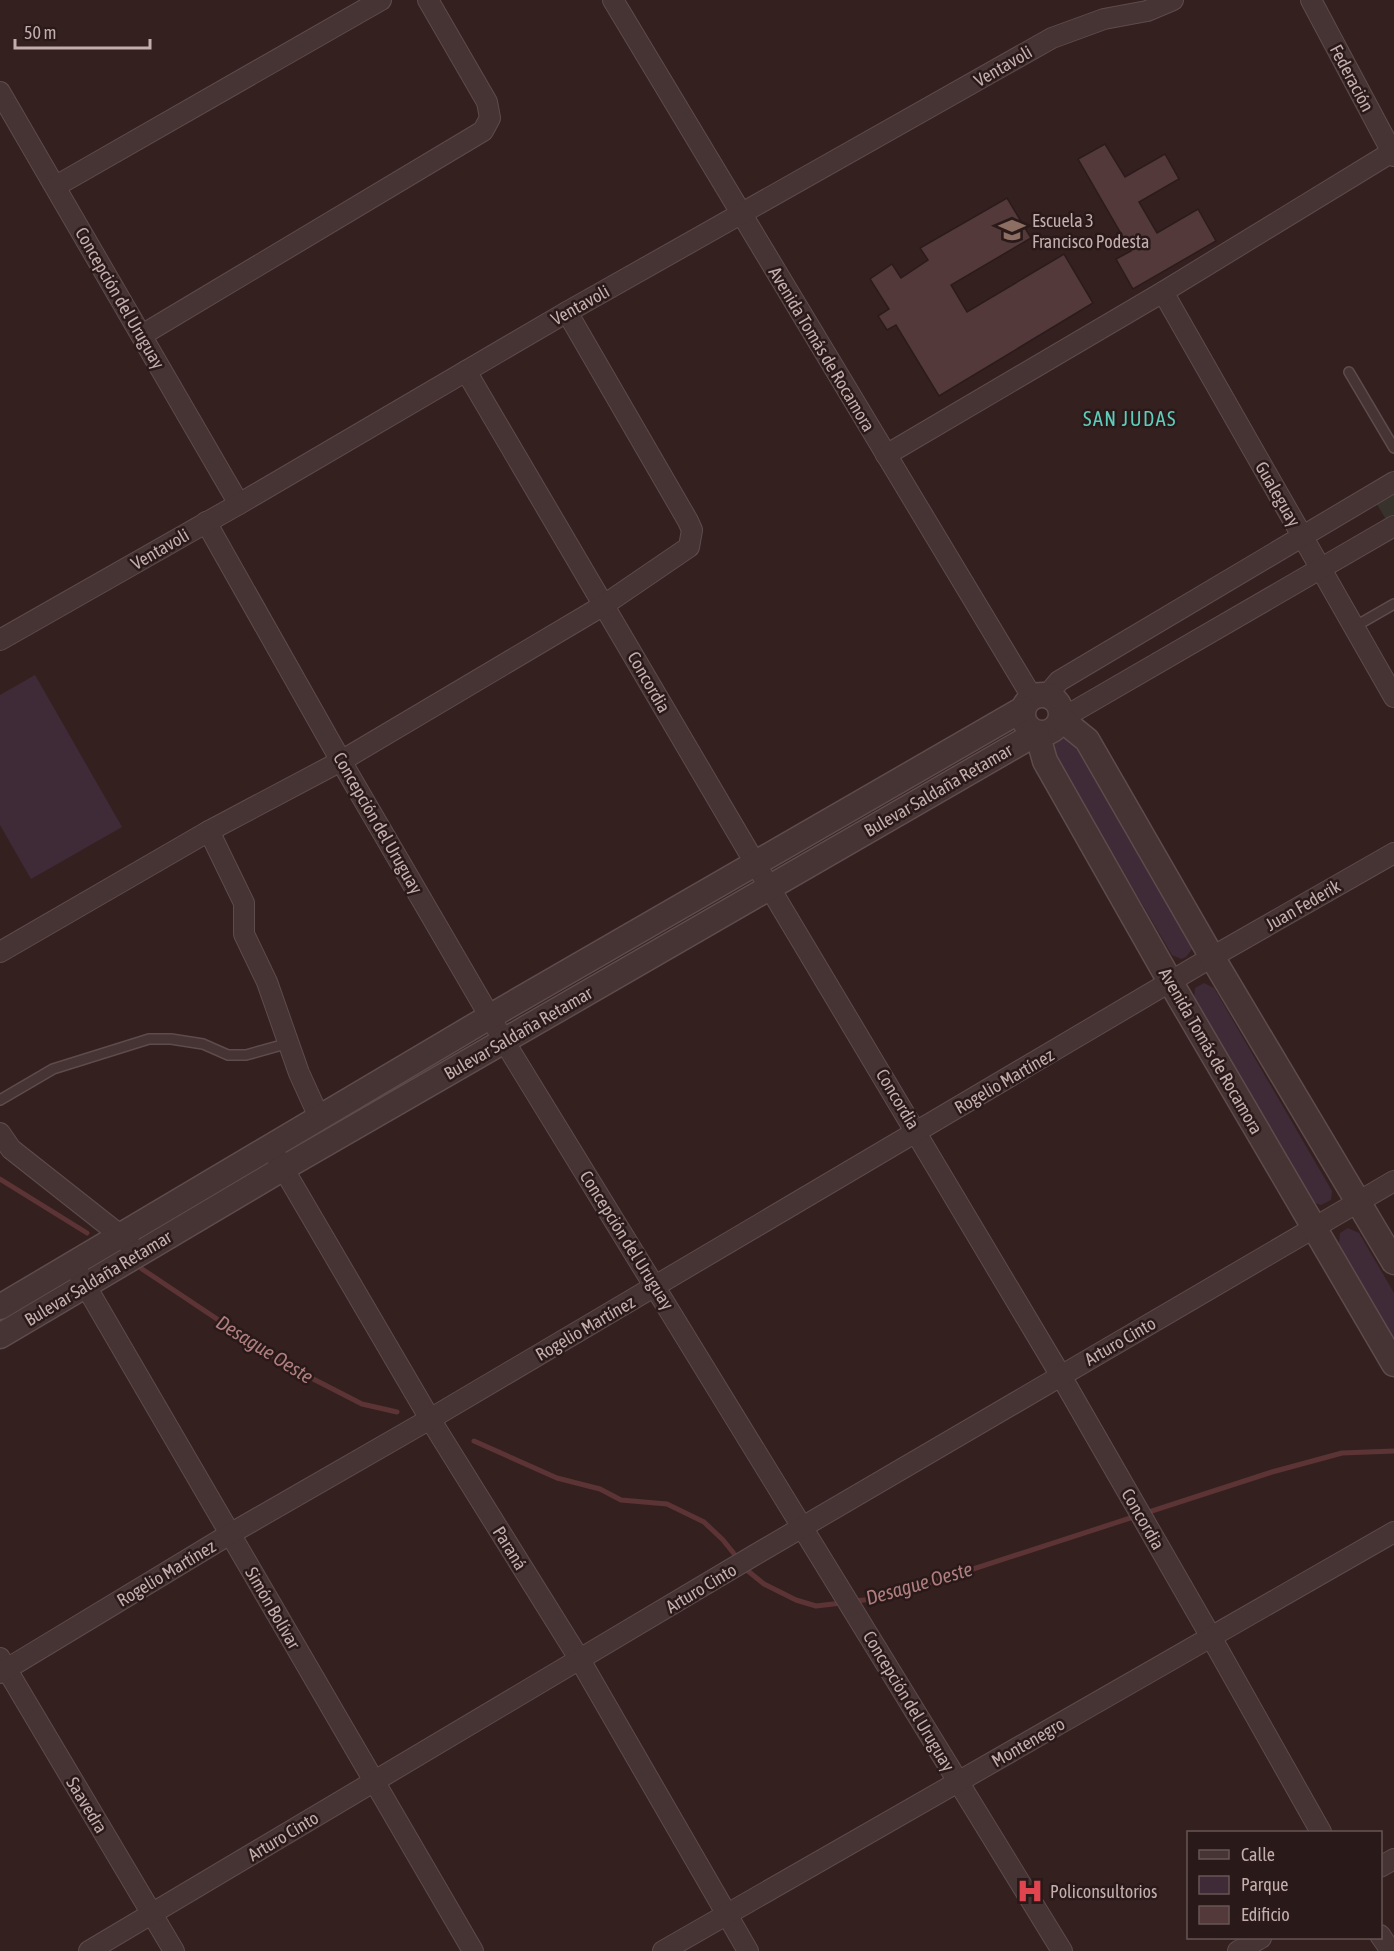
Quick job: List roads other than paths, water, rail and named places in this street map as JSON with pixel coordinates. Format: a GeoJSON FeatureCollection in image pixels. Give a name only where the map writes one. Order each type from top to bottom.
{"type":"FeatureCollection","features":[{"type":"Feature","properties":{"kind":"street"},"geometry":{"type":"LineString","coordinates":[[56,186],[381,0]]}},
{"type":"Feature","properties":{"kind":"street"},"geometry":{"type":"LineString","coordinates":[[142,335],[483,131],[490,118],[487,102],[428,0]]}},
{"type":"Feature","properties":{"kind":"street","name":"Avenida Tomás de Rocamora"},"geometry":{"type":"LineString","coordinates":[[613,0],[1034,700]]}},
{"type":"Feature","properties":{"kind":"street","name":"Ventavoli"},"geometry":{"type":"LineString","coordinates":[[0,640],[239,504],[567,312],[1052,38],[1104,19],[1147,11],[1173,0]]}},
{"type":"Feature","properties":{"kind":"street","name":"Federación"},"geometry":{"type":"LineString","coordinates":[[1311,0],[1393,154]]}},
{"type":"Feature","properties":{"kind":"street","name":"Concepción del Uruguay"},"geometry":{"type":"LineString","coordinates":[[0,92],[239,504]]}},
{"type":"Feature","properties":{"kind":"street"},"geometry":{"type":"LineString","coordinates":[[886,455],[1393,154]]}},
{"type":"Feature","properties":{"kind":"street","name":"Gualeguay"},"geometry":{"type":"LineString","coordinates":[[1163,292],[1394,697]]}},
{"type":"Feature","properties":{"kind":"street"},"geometry":{"type":"LineString","coordinates":[[0,952],[209,831],[341,761],[604,605],[689,547],[692,530],[567,312]]}},
{"type":"Feature","properties":{"kind":"street","name":"Concordia"},"geometry":{"type":"LineString","coordinates":[[466,371],[755,863],[1061,1376],[1320,1831]]}},
{"type":"Feature","properties":{"kind":"street","name":"Bulevar Saldaña Retamar"},"geometry":{"type":"LineString","coordinates":[[0,1306],[491,1016],[1034,700],[1059,681],[1394,482]]}},
{"type":"Feature","properties":{"kind":"street","name":"Concepción del Uruguay"},"geometry":{"type":"LineString","coordinates":[[206,522],[341,761],[504,1041],[1062,1951]]}},
{"type":"Feature","properties":{"kind":"street","name":"Bulevar Saldaña Retamar"},"geometry":{"type":"LineString","coordinates":[[1034,700],[1025,724],[1037,733],[1044,734],[1052,731],[1061,719],[1394,526]]}},
{"type":"Feature","properties":{"kind":"street"},"geometry":{"type":"LineString","coordinates":[[1034,700],[1059,704],[1061,719],[1087,740],[1212,957],[1394,1262]]}},
{"type":"Feature","properties":{"kind":"street","name":"Avenida Tomás de Rocamora"},"geometry":{"type":"LineString","coordinates":[[1037,733],[1045,761],[1171,983],[1394,1364]]}},
{"type":"Feature","properties":{"kind":"street","name":"Bulevar Saldaña Retamar"},"geometry":{"type":"LineString","coordinates":[[0,1336],[282,1168],[1037,733]]}},
{"type":"Feature","properties":{"kind":"street"},"geometry":{"type":"LineString","coordinates":[[209,831],[244,903],[244,934],[267,982],[298,1073],[319,1117]]}},
{"type":"Feature","properties":{"kind":"street","name":"Juan Federik"},"geometry":{"type":"LineString","coordinates":[[1171,983],[1212,957],[1394,853]]}},
{"type":"Feature","properties":{"kind":"street","name":"Rogelio Martínez"},"geometry":{"type":"LineString","coordinates":[[2,1667],[430,1419],[1171,983]]}},
{"type":"Feature","properties":{"kind":"street"},"geometry":{"type":"LineString","coordinates":[[0,1133],[11,1149],[120,1234],[139,1254]]}},
{"type":"Feature","properties":{"kind":"street","name":"Paraná"},"geometry":{"type":"LineString","coordinates":[[270,1146],[430,1419],[580,1660],[748,1951]]}},
{"type":"Feature","properties":{"kind":"street","name":"Arturo Cinto"},"geometry":{"type":"LineString","coordinates":[[89,1951],[753,1556],[1394,1181]]}},
{"type":"Feature","properties":{"kind":"street","name":"Simón Bolívar"},"geometry":{"type":"LineString","coordinates":[[73,1264],[473,1951]]}},
{"type":"Feature","properties":{"kind":"street","name":"Montenegro"},"geometry":{"type":"LineString","coordinates":[[663,1951],[1394,1532]]}},
{"type":"Feature","properties":{"kind":"street","name":"Saavedra"},"geometry":{"type":"LineString","coordinates":[[2,1667],[174,1951]]}},
{"type":"Feature","properties":{"kind":"street"},"geometry":{"type":"LineString","coordinates":[[1382,1938],[1390,1951]]}},
{"type":"Feature","properties":{"kind":"street"},"geometry":{"type":"LineString","coordinates":[[1238,1951],[1259,1939]]}},
{"type":"Feature","properties":{"kind":"lane"},"geometry":{"type":"LineString","coordinates":[[1349,372],[1394,448]]}},
{"type":"Feature","properties":{"kind":"lane"},"geometry":{"type":"LineString","coordinates":[[1354,627],[1394,604]]}},
{"type":"Feature","properties":{"kind":"lane"},"geometry":{"type":"LineString","coordinates":[[0,1100],[53,1069],[149,1039],[171,1039],[203,1044],[228,1055],[246,1055],[289,1043]]}},
{"type":"Feature","properties":{"kind":"waterway","name":"Desague Oeste"},"geometry":{"type":"LineString","coordinates":[[0,1179],[87,1233]]}},
{"type":"Feature","properties":{"kind":"waterway","name":"Desague Oeste"},"geometry":{"type":"LineString","coordinates":[[142,1269],[286,1365],[362,1404],[397,1412]]}},
{"type":"Feature","properties":{"kind":"waterway","name":"Desague Oeste"},"geometry":{"type":"LineString","coordinates":[[474,1441],[557,1478],[600,1489],[621,1500],[667,1504],[704,1522],[723,1540],[748,1571],[764,1584],[796,1600],[816,1606],[842,1603]]}},
{"type":"Feature","properties":{"kind":"waterway","name":"Desague Oeste"},"geometry":{"type":"LineString","coordinates":[[854,1601],[884,1598],[1272,1472],[1342,1453],[1394,1451]]}},
{"type":"Feature","properties":{"kind":"place","name":"Escuela 3 Francisco Podesta"},"geometry":{"type":"Point","coordinates":[1012,230]}},
{"type":"Feature","properties":{"kind":"place","name":"Policonsultorios"},"geometry":{"type":"Point","coordinates":[1030,1891]}},
{"type":"Feature","properties":{"kind":"district","name":"SAN JUDAS"},"geometry":{"type":"Point","coordinates":[1130,418]}}]}
